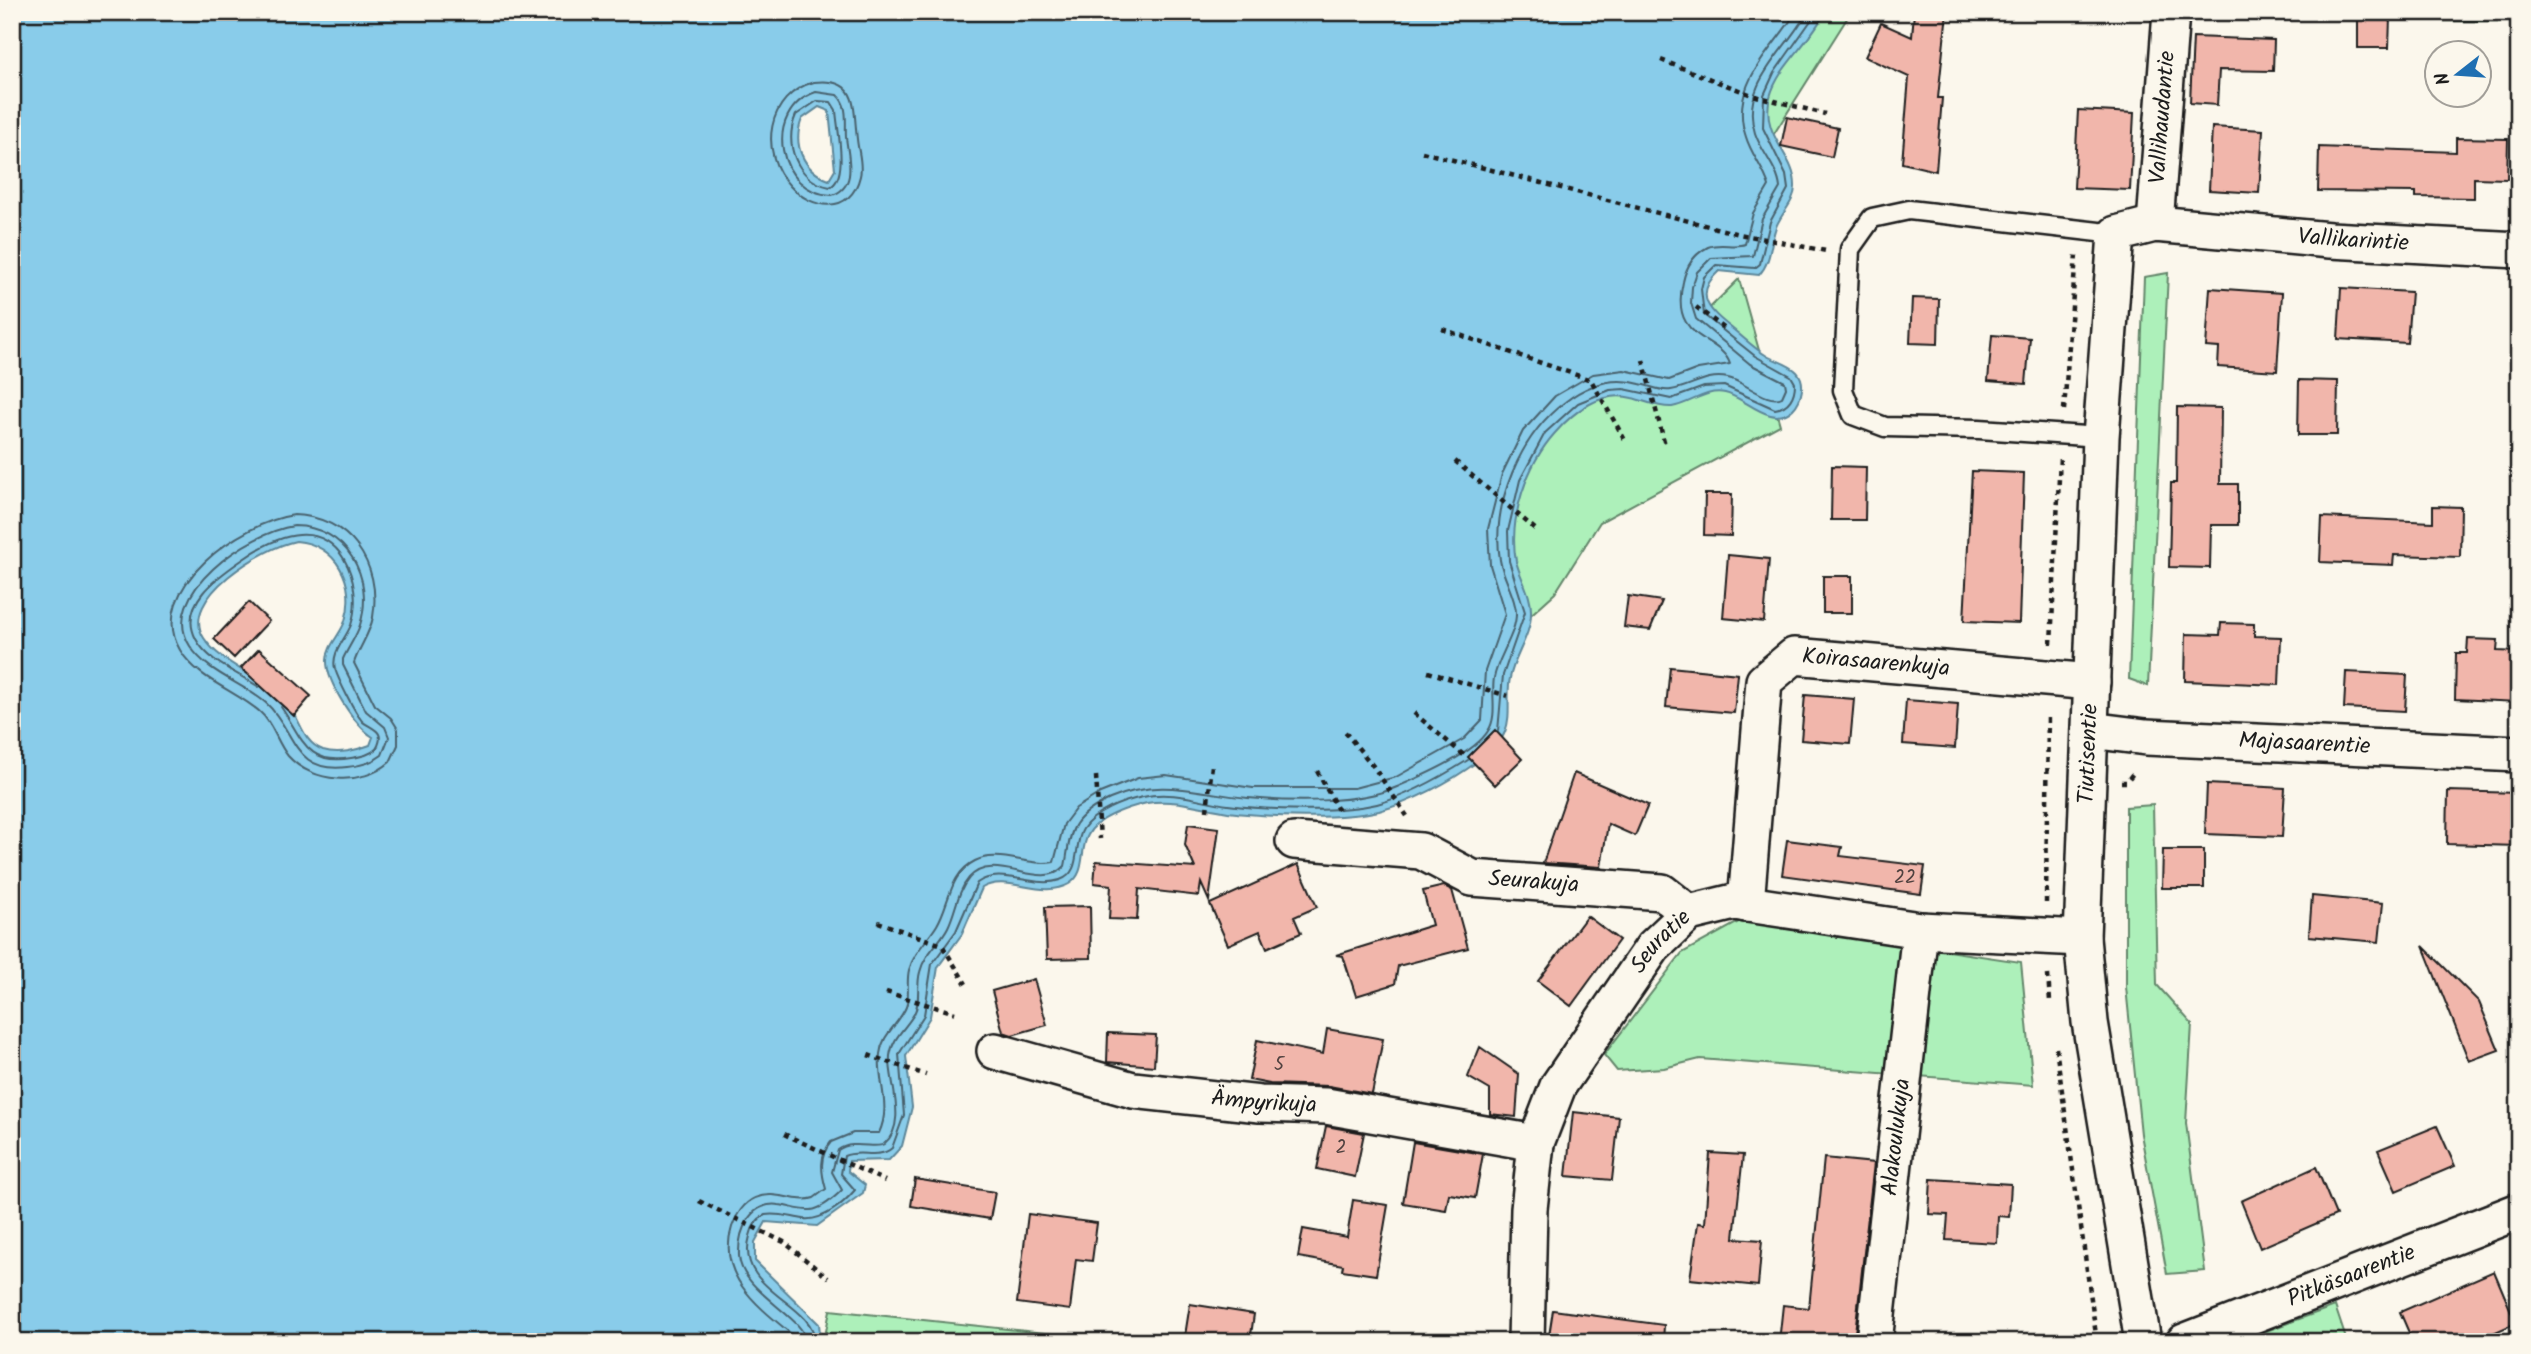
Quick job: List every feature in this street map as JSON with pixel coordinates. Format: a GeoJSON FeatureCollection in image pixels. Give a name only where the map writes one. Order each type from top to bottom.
{"type":"FeatureCollection","features":[{"type":"Feature","properties":{"kind":"street","name":"Vallihaudantie"},"geometry":{"type":"LineString","coordinates":[[2171,12],[2171,225]]}},
{"type":"Feature","properties":{"kind":"street"},"geometry":{"type":"LineString","coordinates":[[2116,234],[2171,225]]}},
{"type":"Feature","properties":{"kind":"street","name":"Vallikarintie"},"geometry":{"type":"LineString","coordinates":[[2171,225],[2330,240],[2519,250]]}},
{"type":"Feature","properties":{"kind":"street","name":"Tiutisentie"},"geometry":{"type":"LineString","coordinates":[[2116,234],[2101,437],[2082,938],[2090,1022],[2143,1342]]}},
{"type":"Feature","properties":{"kind":"street","name":"Koirasaarenkuja"},"geometry":{"type":"LineString","coordinates":[[1745,904],[1764,681],[1794,656],[2092,682]]}},
{"type":"Feature","properties":{"kind":"street","name":"Majasaarentie"},"geometry":{"type":"LineString","coordinates":[[2090,730],[2146,737],[2519,754]]}},
{"type":"Feature","properties":{"kind":"street","name":"Seurakuja"},"geometry":{"type":"LineString","coordinates":[[1294,841],[1420,851],[1472,878],[1661,892],[1689,913]]}},
{"type":"Feature","properties":{"kind":"street","name":"Seuratie"},"geometry":{"type":"LineString","coordinates":[[1526,1342],[1530,1209],[1536,1143],[1558,1086],[1653,947],[1689,913],[1715,905],[1745,904],[1920,930],[2082,938]]}},
{"type":"Feature","properties":{"kind":"street","name":"Alakoulukuja"},"geometry":{"type":"LineString","coordinates":[[1874,1342],[1920,930]]}},
{"type":"Feature","properties":{"kind":"street","name":"Ämpyrikuja"},"geometry":{"type":"LineString","coordinates":[[995,1051],[1133,1090],[1260,1104],[1326,1106],[1536,1143]]}},
{"type":"Feature","properties":{"kind":"street","name":"Pitkäsaarentie"},"geometry":{"type":"LineString","coordinates":[[2184,1342],[2519,1211]]}},
{"type":"Feature","properties":{"kind":"lane"},"geometry":{"type":"LineString","coordinates":[[2101,437],[1979,429],[1885,427],[1853,415],[1843,390],[1850,249],[1872,218],[1909,210],[2116,234]]}},
{"type":"Feature","properties":{"kind":"path"},"geometry":{"type":"LineString","coordinates":[[1661,60],[1752,95],[1825,114]]}},
{"type":"Feature","properties":{"kind":"path"},"geometry":{"type":"LineString","coordinates":[[1422,152],[1739,234],[1826,251]]}},
{"type":"Feature","properties":{"kind":"path"},"geometry":{"type":"LineString","coordinates":[[1696,307],[1725,329]]}},
{"type":"Feature","properties":{"kind":"path"},"geometry":{"type":"LineString","coordinates":[[1442,329],[1591,380],[1625,440]]}},
{"type":"Feature","properties":{"kind":"path"},"geometry":{"type":"LineString","coordinates":[[1643,360],[1665,445]]}},
{"type":"Feature","properties":{"kind":"path"},"geometry":{"type":"LineString","coordinates":[[1455,461],[1535,529]]}},
{"type":"Feature","properties":{"kind":"path"},"geometry":{"type":"LineString","coordinates":[[1428,672],[1508,696]]}},
{"type":"Feature","properties":{"kind":"path"},"geometry":{"type":"LineString","coordinates":[[1414,713],[1466,757]]}},
{"type":"Feature","properties":{"kind":"path"},"geometry":{"type":"LineString","coordinates":[[1345,732],[1373,766],[1410,821]]}},
{"type":"Feature","properties":{"kind":"path"},"geometry":{"type":"LineString","coordinates":[[1207,811],[1212,765]]}},
{"type":"Feature","properties":{"kind":"path"},"geometry":{"type":"LineString","coordinates":[[1317,771],[1338,808],[1336,817]]}},
{"type":"Feature","properties":{"kind":"path"},"geometry":{"type":"LineString","coordinates":[[1096,776],[1100,839]]}},
{"type":"Feature","properties":{"kind":"path"},"geometry":{"type":"LineString","coordinates":[[878,922],[942,945],[966,984]]}},
{"type":"Feature","properties":{"kind":"path"},"geometry":{"type":"LineString","coordinates":[[886,992],[955,1013]]}},
{"type":"Feature","properties":{"kind":"path"},"geometry":{"type":"LineString","coordinates":[[868,1055],[926,1075]]}},
{"type":"Feature","properties":{"kind":"path"},"geometry":{"type":"LineString","coordinates":[[784,1134],[885,1181]]}},
{"type":"Feature","properties":{"kind":"path"},"geometry":{"type":"LineString","coordinates":[[699,1201],[784,1242],[828,1278]]}},
{"type":"Feature","properties":{"kind":"green space"},"geometry":{"type":"Polygon","coordinates":[[[1779,12],[1851,12],[1753,167],[1779,12]]]}},
{"type":"Feature","properties":{"kind":"green space"},"geometry":{"type":"Polygon","coordinates":[[[2303,12],[2516,12],[2519,21],[2439,21],[2303,12]]]}},
{"type":"Feature","properties":{"kind":"green space"},"geometry":{"type":"Polygon","coordinates":[[[2168,273],[2148,686],[2129,679],[2144,277],[2168,273]]]}},
{"type":"Feature","properties":{"kind":"green space"},"geometry":{"type":"Polygon","coordinates":[[[1739,279],[1780,425],[1600,522],[1555,593],[1515,629],[1482,504],[1592,360],[1657,360],[1739,279]]]}},
{"type":"Feature","properties":{"kind":"green space"},"geometry":{"type":"Polygon","coordinates":[[[2153,805],[2157,985],[2192,1024],[2186,1123],[2205,1271],[2167,1274],[2141,1134],[2126,987],[2126,807],[2153,805]]]}},
{"type":"Feature","properties":{"kind":"green space"},"geometry":{"type":"Polygon","coordinates":[[[1742,920],[2021,962],[2033,1085],[1700,1059],[1664,1068],[1617,1071],[1604,1055],[1682,953],[1742,920]]]}},
{"type":"Feature","properties":{"kind":"green space"},"geometry":{"type":"Polygon","coordinates":[[[2335,1306],[2347,1342],[2236,1342],[2335,1306]]]}},
{"type":"Feature","properties":{"kind":"green space"},"geometry":{"type":"Polygon","coordinates":[[[830,1310],[1072,1336],[1110,1342],[824,1342],[830,1310]]]}},
{"type":"Feature","properties":{"kind":"water"},"geometry":{"type":"Polygon","coordinates":[[[12,12],[1825,12],[1812,34],[1787,64],[1770,97],[1770,123],[1790,165],[1795,187],[1777,225],[1766,265],[1759,275],[1719,271],[1706,289],[1708,304],[1719,318],[1750,344],[1790,367],[1800,376],[1801,396],[1793,409],[1785,415],[1776,416],[1718,392],[1672,407],[1621,396],[1610,397],[1589,404],[1555,433],[1528,476],[1517,510],[1514,545],[1516,561],[1530,600],[1531,613],[1528,630],[1510,678],[1507,726],[1493,749],[1455,777],[1392,807],[1345,816],[1263,815],[1178,803],[1147,803],[1114,814],[1092,829],[1085,841],[1081,868],[1069,884],[1047,889],[1002,883],[982,888],[962,934],[938,967],[930,1017],[906,1056],[912,1107],[902,1146],[889,1160],[849,1161],[848,1171],[865,1185],[863,1193],[817,1226],[766,1222],[755,1242],[755,1261],[819,1324],[821,1342],[12,1342],[12,12]],[[819,107],[802,119],[799,147],[812,170],[829,180],[835,170],[829,111],[819,107]],[[296,541],[264,553],[228,577],[213,591],[203,607],[199,623],[204,638],[219,654],[267,687],[287,705],[312,744],[323,750],[341,752],[370,745],[373,737],[343,703],[328,669],[328,655],[343,626],[348,607],[345,580],[340,568],[322,549],[296,541]]]}},
{"type":"Feature","properties":{"kind":"building"},"geometry":{"type":"Polygon","coordinates":[[[1914,12],[1947,12],[1938,98],[1942,98],[1936,171],[1902,163],[1909,77],[1865,57],[1881,23],[1912,37],[1914,12]]]}},
{"type":"Feature","properties":{"kind":"building"},"geometry":{"type":"Polygon","coordinates":[[[2390,17],[2389,48],[2358,48],[2358,18],[2390,17]]]}},
{"type":"Feature","properties":{"kind":"building"},"geometry":{"type":"Polygon","coordinates":[[[2193,37],[2274,40],[2273,71],[2219,70],[2217,105],[2190,103],[2193,37]]]}},
{"type":"Feature","properties":{"kind":"building"},"geometry":{"type":"Polygon","coordinates":[[[2078,110],[2134,113],[2130,190],[2074,188],[2078,110]]]}},
{"type":"Feature","properties":{"kind":"building"},"geometry":{"type":"Polygon","coordinates":[[[1787,117],[1838,128],[1832,157],[1781,146],[1787,117]]]}},
{"type":"Feature","properties":{"kind":"building"},"geometry":{"type":"Polygon","coordinates":[[[2212,127],[2263,130],[2259,193],[2209,190],[2212,127]]]}},
{"type":"Feature","properties":{"kind":"building"},"geometry":{"type":"Polygon","coordinates":[[[2456,138],[2508,139],[2507,179],[2474,178],[2474,198],[2416,197],[2416,192],[2318,191],[2319,147],[2456,152],[2456,138]]]}},
{"type":"Feature","properties":{"kind":"building"},"geometry":{"type":"Polygon","coordinates":[[[2210,288],[2282,293],[2277,371],[2218,367],[2219,348],[2206,347],[2210,288]]]}},
{"type":"Feature","properties":{"kind":"building"},"geometry":{"type":"Polygon","coordinates":[[[2341,288],[2411,292],[2407,343],[2338,339],[2341,288]]]}},
{"type":"Feature","properties":{"kind":"building"},"geometry":{"type":"Polygon","coordinates":[[[1912,298],[1939,299],[1938,344],[1910,343],[1912,298]]]}},
{"type":"Feature","properties":{"kind":"building"},"geometry":{"type":"Polygon","coordinates":[[[1992,335],[2030,338],[2026,384],[1988,381],[1992,335]]]}},
{"type":"Feature","properties":{"kind":"building"},"geometry":{"type":"Polygon","coordinates":[[[2299,380],[2338,381],[2337,435],[2298,435],[2299,380]]]}},
{"type":"Feature","properties":{"kind":"building"},"geometry":{"type":"Polygon","coordinates":[[[2177,407],[2221,408],[2220,484],[2238,484],[2238,525],[2211,525],[2210,568],[2169,567],[2171,483],[2176,483],[2177,407]]]}},
{"type":"Feature","properties":{"kind":"building"},"geometry":{"type":"Polygon","coordinates":[[[1832,466],[1866,467],[1865,520],[1831,520],[1832,466]]]}},
{"type":"Feature","properties":{"kind":"building"},"geometry":{"type":"Polygon","coordinates":[[[1972,471],[2024,473],[2019,623],[1964,621],[1972,471]]]}},
{"type":"Feature","properties":{"kind":"building"},"geometry":{"type":"Polygon","coordinates":[[[1705,494],[1732,494],[1731,536],[1704,535],[1705,494]]]}},
{"type":"Feature","properties":{"kind":"building"},"geometry":{"type":"Polygon","coordinates":[[[2433,506],[2461,507],[2460,557],[2394,555],[2393,565],[2320,562],[2322,517],[2433,522],[2433,506]]]}},
{"type":"Feature","properties":{"kind":"building"},"geometry":{"type":"Polygon","coordinates":[[[1728,555],[1769,559],[1764,622],[1723,618],[1728,555]]]}},
{"type":"Feature","properties":{"kind":"building"},"geometry":{"type":"Polygon","coordinates":[[[1823,576],[1852,576],[1852,613],[1823,613],[1823,576]]]}},
{"type":"Feature","properties":{"kind":"building"},"geometry":{"type":"Polygon","coordinates":[[[1628,596],[1662,601],[1650,630],[1624,627],[1628,596]]]}},
{"type":"Feature","properties":{"kind":"building"},"geometry":{"type":"Polygon","coordinates":[[[249,602],[269,621],[234,658],[214,639],[249,602]]]}},
{"type":"Feature","properties":{"kind":"building"},"geometry":{"type":"Polygon","coordinates":[[[2221,623],[2254,624],[2254,636],[2281,637],[2279,685],[2185,681],[2186,634],[2220,635],[2221,623]]]}},
{"type":"Feature","properties":{"kind":"building"},"geometry":{"type":"Polygon","coordinates":[[[2468,639],[2498,640],[2497,651],[2519,652],[2519,702],[2455,699],[2456,653],[2467,653],[2468,639]]]}},
{"type":"Feature","properties":{"kind":"building"},"geometry":{"type":"Polygon","coordinates":[[[259,649],[311,696],[294,716],[241,668],[259,649]]]}},
{"type":"Feature","properties":{"kind":"building"},"geometry":{"type":"Polygon","coordinates":[[[1670,667],[1738,674],[1734,713],[1666,707],[1670,667]]]}},
{"type":"Feature","properties":{"kind":"building"},"geometry":{"type":"Polygon","coordinates":[[[2346,672],[2407,675],[2405,711],[2344,708],[2346,672]]]}},
{"type":"Feature","properties":{"kind":"building"},"geometry":{"type":"Polygon","coordinates":[[[1805,695],[1854,699],[1850,744],[1801,740],[1805,695]]]}},
{"type":"Feature","properties":{"kind":"building"},"geometry":{"type":"Polygon","coordinates":[[[1906,700],[1958,704],[1955,748],[1903,744],[1906,700]]]}},
{"type":"Feature","properties":{"kind":"building"},"geometry":{"type":"Polygon","coordinates":[[[1495,730],[1522,759],[1495,785],[1468,757],[1495,730]]]}},
{"type":"Feature","properties":{"kind":"building"},"geometry":{"type":"Polygon","coordinates":[[[1574,773],[1648,805],[1635,836],[1608,824],[1601,867],[1543,863],[1574,773]]]}},
{"type":"Feature","properties":{"kind":"building"},"geometry":{"type":"Polygon","coordinates":[[[2207,784],[2285,788],[2282,837],[2205,834],[2207,784]]]}},
{"type":"Feature","properties":{"kind":"building"},"geometry":{"type":"Polygon","coordinates":[[[2448,791],[2519,793],[2519,846],[2447,844],[2448,791]]]}},
{"type":"Feature","properties":{"kind":"building"},"geometry":{"type":"Polygon","coordinates":[[[1188,824],[1219,828],[1209,901],[1201,883],[1199,896],[1139,889],[1137,920],[1109,919],[1111,885],[1094,883],[1096,861],[1195,868],[1185,845],[1188,824]]]}},
{"type":"Feature","properties":{"kind":"building"},"geometry":{"type":"Polygon","coordinates":[[[1787,840],[1842,847],[1840,856],[1925,866],[1921,894],[1782,875],[1787,840]]]}},
{"type":"Feature","properties":{"kind":"building"},"geometry":{"type":"Polygon","coordinates":[[[2163,850],[2204,850],[2204,888],[2162,888],[2163,850]]]}},
{"type":"Feature","properties":{"kind":"building"},"geometry":{"type":"Polygon","coordinates":[[[1298,864],[1317,907],[1294,917],[1301,933],[1267,948],[1260,931],[1228,945],[1210,904],[1298,864]]]}},
{"type":"Feature","properties":{"kind":"building"},"geometry":{"type":"Polygon","coordinates":[[[1444,886],[1452,890],[1468,948],[1398,966],[1395,984],[1356,996],[1343,956],[1336,955],[1432,925],[1423,891],[1444,886]]]}},
{"type":"Feature","properties":{"kind":"building"},"geometry":{"type":"Polygon","coordinates":[[[2312,896],[2383,903],[2379,942],[2309,936],[2312,896]]]}},
{"type":"Feature","properties":{"kind":"building"},"geometry":{"type":"Polygon","coordinates":[[[1090,906],[1091,958],[1047,959],[1045,907],[1090,906]]]}},
{"type":"Feature","properties":{"kind":"building"},"geometry":{"type":"Polygon","coordinates":[[[1587,916],[1619,940],[1571,1006],[1538,981],[1587,916]]]}},
{"type":"Feature","properties":{"kind":"building"},"geometry":{"type":"Polygon","coordinates":[[[2423,946],[2479,1002],[2499,1050],[2469,1061],[2423,946]]]}},
{"type":"Feature","properties":{"kind":"building"},"geometry":{"type":"Polygon","coordinates":[[[1034,979],[1047,1025],[1012,1035],[1003,1032],[992,991],[1034,979]]]}},
{"type":"Feature","properties":{"kind":"building"},"geometry":{"type":"Polygon","coordinates":[[[1327,1029],[1383,1039],[1372,1094],[1329,1086],[1270,1084],[1249,1080],[1257,1040],[1323,1054],[1327,1029]]]}},
{"type":"Feature","properties":{"kind":"building"},"geometry":{"type":"Polygon","coordinates":[[[1108,1033],[1156,1035],[1154,1066],[1107,1062],[1108,1033]]]}},
{"type":"Feature","properties":{"kind":"building"},"geometry":{"type":"Polygon","coordinates":[[[1480,1047],[1519,1074],[1516,1117],[1490,1114],[1490,1090],[1468,1077],[1480,1047]]]}},
{"type":"Feature","properties":{"kind":"building"},"geometry":{"type":"Polygon","coordinates":[[[1573,1112],[1619,1117],[1612,1180],[1566,1176],[1573,1112]]]}},
{"type":"Feature","properties":{"kind":"building"},"geometry":{"type":"Polygon","coordinates":[[[1326,1126],[1364,1133],[1355,1177],[1317,1169],[1326,1126]]]}},
{"type":"Feature","properties":{"kind":"building"},"geometry":{"type":"Polygon","coordinates":[[[2437,1126],[2455,1166],[2396,1191],[2378,1150],[2437,1126]]]}},
{"type":"Feature","properties":{"kind":"building"},"geometry":{"type":"Polygon","coordinates":[[[1413,1142],[1483,1154],[1475,1198],[1449,1194],[1446,1210],[1403,1203],[1413,1142]]]}},
{"type":"Feature","properties":{"kind":"building"},"geometry":{"type":"Polygon","coordinates":[[[1710,1153],[1743,1155],[1734,1238],[1762,1240],[1758,1286],[1690,1279],[1698,1223],[1705,1224],[1710,1153]]]}},
{"type":"Feature","properties":{"kind":"building"},"geometry":{"type":"Polygon","coordinates":[[[1824,1158],[1874,1163],[1854,1342],[1779,1342],[1783,1305],[1809,1308],[1824,1158]]]}},
{"type":"Feature","properties":{"kind":"building"},"geometry":{"type":"Polygon","coordinates":[[[2316,1167],[2336,1215],[2260,1248],[2241,1201],[2316,1167]]]}},
{"type":"Feature","properties":{"kind":"building"},"geometry":{"type":"Polygon","coordinates":[[[915,1179],[995,1192],[990,1219],[911,1206],[915,1179]]]}},
{"type":"Feature","properties":{"kind":"building"},"geometry":{"type":"Polygon","coordinates":[[[1931,1179],[2011,1184],[2009,1217],[1998,1216],[1997,1243],[1946,1240],[1948,1215],[1929,1214],[1931,1179]]]}},
{"type":"Feature","properties":{"kind":"building"},"geometry":{"type":"Polygon","coordinates":[[[1353,1200],[1388,1205],[1376,1275],[1342,1270],[1343,1265],[1298,1257],[1303,1229],[1347,1237],[1353,1200]]]}},
{"type":"Feature","properties":{"kind":"building"},"geometry":{"type":"Polygon","coordinates":[[[1028,1214],[1097,1223],[1092,1261],[1076,1259],[1070,1310],[1017,1303],[1028,1214]]]}},
{"type":"Feature","properties":{"kind":"building"},"geometry":{"type":"Polygon","coordinates":[[[2494,1271],[2516,1323],[2473,1342],[2413,1342],[2400,1312],[2494,1271]]]}},
{"type":"Feature","properties":{"kind":"building"},"geometry":{"type":"Polygon","coordinates":[[[1190,1304],[1254,1314],[1250,1342],[1184,1342],[1190,1304]]]}},
{"type":"Feature","properties":{"kind":"building"},"geometry":{"type":"Polygon","coordinates":[[[1553,1310],[1664,1325],[1663,1342],[1548,1342],[1553,1310]]]}}]}
